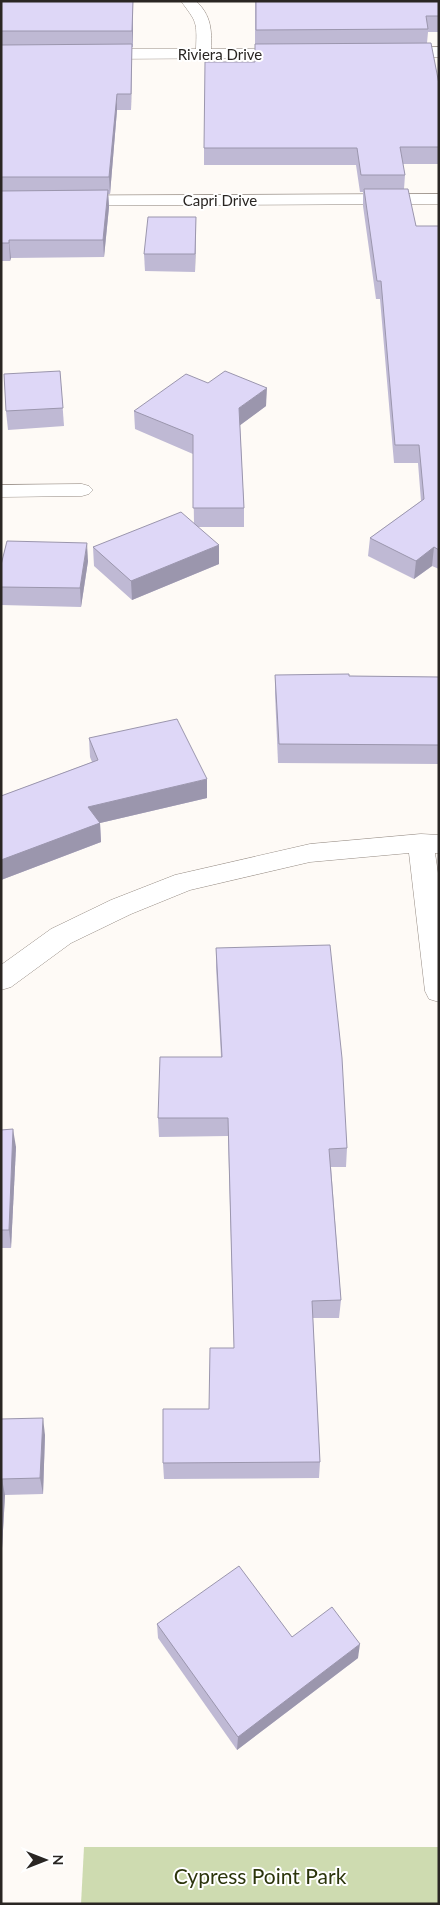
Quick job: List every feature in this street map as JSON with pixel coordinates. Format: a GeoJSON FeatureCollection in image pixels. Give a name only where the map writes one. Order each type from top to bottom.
{"type":"FeatureCollection","features":[{"type":"Feature","properties":{"kind":"street"},"geometry":{"type":"LineString","coordinates":[[188,1],[199,11],[204,22],[203,54]]}},
{"type":"Feature","properties":{"kind":"street"},"geometry":{"type":"LineString","coordinates":[[380,53],[439,52]]}},
{"type":"Feature","properties":{"kind":"street","name":"Riviera Drive"},"geometry":{"type":"LineString","coordinates":[[78,54],[311,53]]}},
{"type":"Feature","properties":{"kind":"street","name":"Capri Drive"},"geometry":{"type":"LineString","coordinates":[[1,201],[439,199]]}},
{"type":"Feature","properties":{"kind":"street"},"geometry":{"type":"LineString","coordinates":[[1,491],[82,490]]}},
{"type":"Feature","properties":{"kind":"street"},"geometry":{"type":"LineString","coordinates":[[1,980],[61,936],[122,907],[184,882],[236,868],[310,853],[430,843],[439,991]]}},
{"type":"Feature","properties":{"kind":"green space","name":"Cypress Point Park"},"geometry":{"type":"Polygon","coordinates":[[[84,1847],[439,1847],[439,1904],[81,1904],[84,1847]]]}},
{"type":"Feature","properties":{"kind":"building"},"geometry":{"type":"Polygon","coordinates":[[[1,1],[133,1],[132,31],[1,31],[1,1]]]}},
{"type":"Feature","properties":{"kind":"building"},"geometry":{"type":"Polygon","coordinates":[[[256,1],[439,1],[439,16],[426,16],[428,29],[256,30],[256,1]]]}},
{"type":"Feature","properties":{"kind":"building"},"geometry":{"type":"Polygon","coordinates":[[[431,43],[439,84],[439,147],[400,147],[405,175],[361,175],[357,148],[204,148],[205,62],[255,62],[255,44],[431,43]]]}},
{"type":"Feature","properties":{"kind":"building"},"geometry":{"type":"Polygon","coordinates":[[[132,44],[131,94],[117,94],[109,177],[1,177],[1,45],[132,44]]]}},
{"type":"Feature","properties":{"kind":"building"},"geometry":{"type":"Polygon","coordinates":[[[364,189],[408,189],[416,226],[439,226],[439,550],[434,547],[416,561],[370,538],[424,499],[419,445],[395,445],[381,281],[377,281],[364,189]]]}},
{"type":"Feature","properties":{"kind":"building"},"geometry":{"type":"Polygon","coordinates":[[[108,190],[103,240],[9,240],[9,243],[1,243],[1,191],[108,190]]]}},
{"type":"Feature","properties":{"kind":"building"},"geometry":{"type":"Polygon","coordinates":[[[148,217],[196,217],[195,254],[144,254],[148,217]]]}},
{"type":"Feature","properties":{"kind":"building"},"geometry":{"type":"Polygon","coordinates":[[[60,371],[63,408],[6,411],[4,374],[60,371]]]}},
{"type":"Feature","properties":{"kind":"building"},"geometry":{"type":"Polygon","coordinates":[[[225,371],[267,388],[239,408],[244,508],[193,508],[193,435],[134,411],[186,374],[208,383],[225,371]]]}},
{"type":"Feature","properties":{"kind":"building"},"geometry":{"type":"Polygon","coordinates":[[[181,512],[219,545],[131,581],[93,547],[181,512]]]}},
{"type":"Feature","properties":{"kind":"building"},"geometry":{"type":"Polygon","coordinates":[[[7,541],[87,543],[80,588],[1,587],[1,565],[7,541]]]}},
{"type":"Feature","properties":{"kind":"building"},"geometry":{"type":"Polygon","coordinates":[[[349,674],[349,676],[439,677],[439,745],[279,744],[275,675],[349,674]]]}},
{"type":"Feature","properties":{"kind":"building"},"geometry":{"type":"Polygon","coordinates":[[[177,719],[207,779],[88,807],[100,823],[1,860],[1,796],[98,760],[89,738],[177,719]]]}},
{"type":"Feature","properties":{"kind":"building"},"geometry":{"type":"Polygon","coordinates":[[[330,945],[342,1058],[347,1148],[329,1149],[341,1300],[312,1301],[320,1462],[163,1463],[163,1409],[209,1409],[210,1348],[234,1348],[228,1118],[158,1118],[160,1057],[222,1057],[216,948],[330,945]]]}},
{"type":"Feature","properties":{"kind":"building"},"geometry":{"type":"Polygon","coordinates":[[[13,1129],[9,1230],[1,1230],[1,1130],[13,1129]]]}},
{"type":"Feature","properties":{"kind":"building"},"geometry":{"type":"Polygon","coordinates":[[[43,1418],[40,1478],[2,1479],[1,1494],[1,1419],[43,1418]]]}},
{"type":"Feature","properties":{"kind":"building"},"geometry":{"type":"Polygon","coordinates":[[[239,1566],[292,1637],[332,1607],[360,1644],[238,1737],[157,1624],[239,1566]]]}}]}
